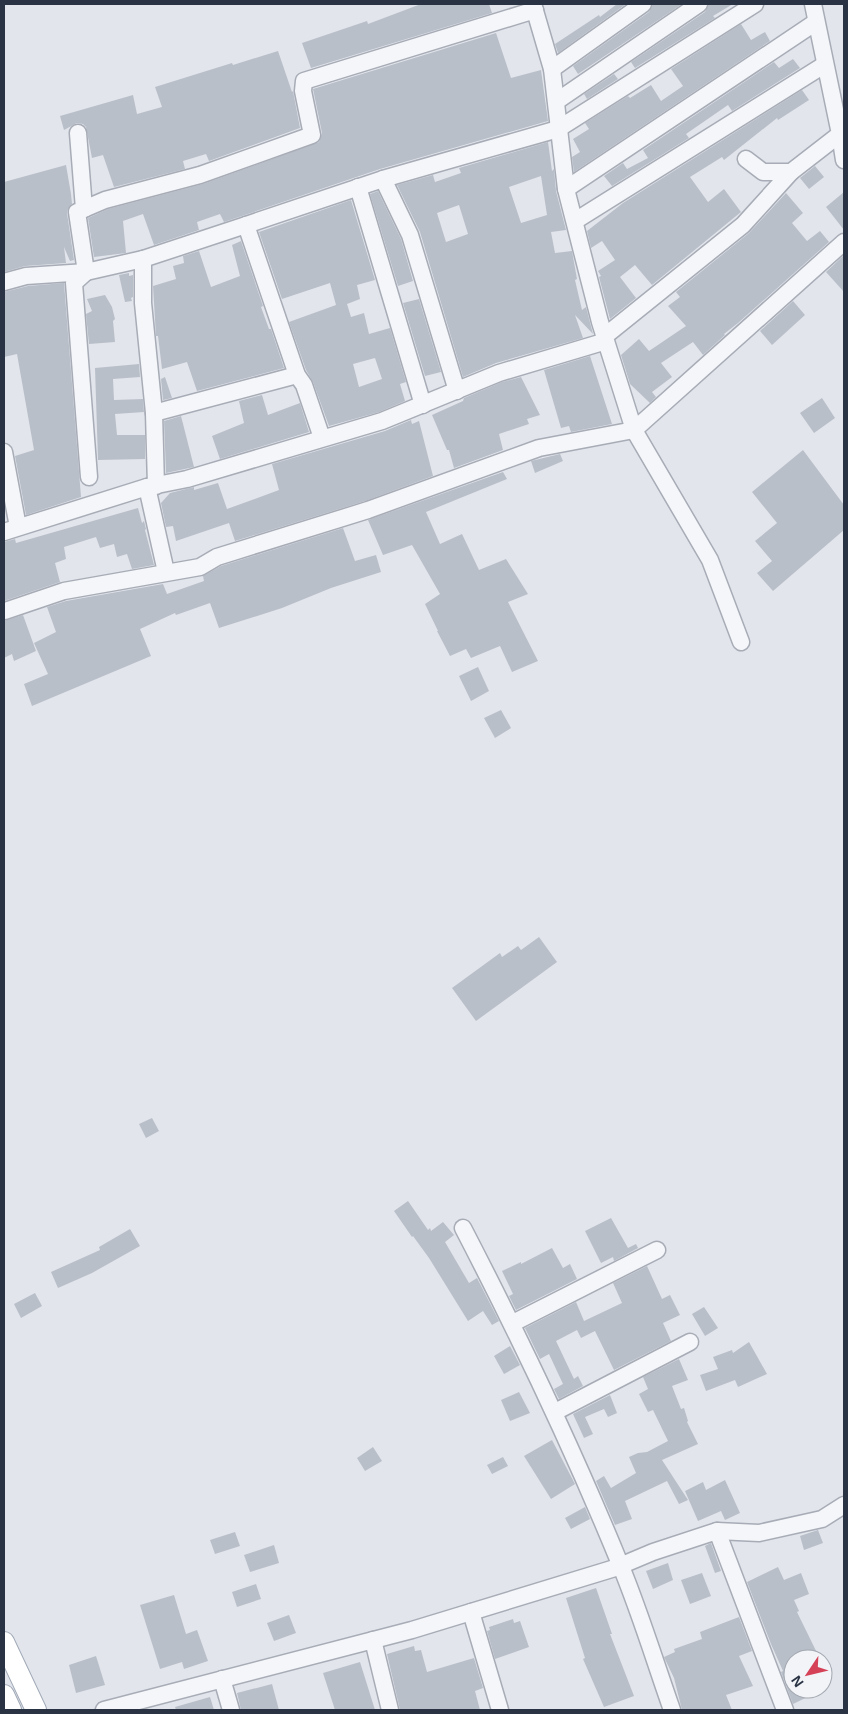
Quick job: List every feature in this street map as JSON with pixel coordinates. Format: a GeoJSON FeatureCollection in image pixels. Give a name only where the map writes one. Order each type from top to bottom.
{"type":"FeatureCollection","features":[{"type":"Feature","properties":{"kind":"main road"},"geometry":{"type":"LineString","coordinates":[[4,1642],[36,1710]]}},
{"type":"Feature","properties":{"kind":"main road"},"geometry":{"type":"LineString","coordinates":[[4,1695],[11,1710]]}},
{"type":"Feature","properties":{"kind":"street"},"geometry":{"type":"LineString","coordinates":[[552,69],[643,4]]}},
{"type":"Feature","properties":{"kind":"street"},"geometry":{"type":"LineString","coordinates":[[557,102],[699,4]]}},
{"type":"Feature","properties":{"kind":"street"},"geometry":{"type":"LineString","coordinates":[[4,282],[26,276],[86,272],[143,259],[383,179],[558,129],[755,4]]}},
{"type":"Feature","properties":{"kind":"street"},"geometry":{"type":"LineString","coordinates":[[813,4],[844,160]]}},
{"type":"Feature","properties":{"kind":"street"},"geometry":{"type":"LineString","coordinates":[[86,272],[77,212],[105,200],[200,175],[312,135],[303,91],[304,81],[534,7],[552,69],[566,189],[605,336],[634,430],[710,560],[741,642]]}},
{"type":"Feature","properties":{"kind":"street"},"geometry":{"type":"LineString","coordinates":[[566,189],[816,22]]}},
{"type":"Feature","properties":{"kind":"street"},"geometry":{"type":"LineString","coordinates":[[575,221],[824,65]]}},
{"type":"Feature","properties":{"kind":"street"},"geometry":{"type":"LineString","coordinates":[[78,133],[84,209]]}},
{"type":"Feature","properties":{"kind":"street"},"geometry":{"type":"LineString","coordinates":[[4,452],[11,530],[151,487],[187,479],[382,421],[499,373],[603,342],[605,336],[743,225],[791,172],[840,134]]}},
{"type":"Feature","properties":{"kind":"street"},"geometry":{"type":"LineString","coordinates":[[746,159],[764,172],[791,172]]}},
{"type":"Feature","properties":{"kind":"street"},"geometry":{"type":"LineString","coordinates":[[383,179],[410,235],[457,390]]}},
{"type":"Feature","properties":{"kind":"street"},"geometry":{"type":"LineString","coordinates":[[358,188],[423,404]]}},
{"type":"Feature","properties":{"kind":"street"},"geometry":{"type":"LineString","coordinates":[[246,225],[297,374],[304,385],[322,438]]}},
{"type":"Feature","properties":{"kind":"street"},"geometry":{"type":"LineString","coordinates":[[5,611],[64,591],[200,566],[217,557],[368,510],[539,448],[634,430],[844,242]]}},
{"type":"Feature","properties":{"kind":"street"},"geometry":{"type":"LineString","coordinates":[[143,259],[142,303],[154,413],[151,487],[166,572]]}},
{"type":"Feature","properties":{"kind":"street"},"geometry":{"type":"LineString","coordinates":[[86,272],[74,283],[88,477]]}},
{"type":"Feature","properties":{"kind":"street"},"geometry":{"type":"LineString","coordinates":[[154,413],[297,374]]}},
{"type":"Feature","properties":{"kind":"street"},"geometry":{"type":"LineString","coordinates":[[463,1228],[513,1323],[555,1412],[621,1565],[672,1710]]}},
{"type":"Feature","properties":{"kind":"street"},"geometry":{"type":"LineString","coordinates":[[513,1323],[657,1250]]}},
{"type":"Feature","properties":{"kind":"street"},"geometry":{"type":"LineString","coordinates":[[555,1412],[690,1342]]}},
{"type":"Feature","properties":{"kind":"street"},"geometry":{"type":"LineString","coordinates":[[104,1710],[373,1640],[471,1612],[621,1565],[653,1552],[717,1531],[759,1533],[822,1519],[844,1505]]}},
{"type":"Feature","properties":{"kind":"street"},"geometry":{"type":"LineString","coordinates":[[717,1531],[785,1710]]}},
{"type":"Feature","properties":{"kind":"street"},"geometry":{"type":"LineString","coordinates":[[471,1612],[500,1710]]}},
{"type":"Feature","properties":{"kind":"street"},"geometry":{"type":"LineString","coordinates":[[373,1640],[390,1710]]}},
{"type":"Feature","properties":{"kind":"street"},"geometry":{"type":"LineString","coordinates":[[222,1679],[231,1710]]}},
{"type":"Feature","properties":{"kind":"building"},"geometry":{"type":"Polygon","coordinates":[[[421,4],[489,4],[492,13],[311,68],[302,43],[367,21],[368,24],[421,4]]]}},
{"type":"Feature","properties":{"kind":"building"},"geometry":{"type":"Polygon","coordinates":[[[617,4],[626,4],[558,53],[555,44],[599,15],[600,17],[617,4]]]}},
{"type":"Feature","properties":{"kind":"building"},"geometry":{"type":"Polygon","coordinates":[[[653,4],[682,4],[578,74],[573,66],[649,12],[653,4]]]}},
{"type":"Feature","properties":{"kind":"building"},"geometry":{"type":"Polygon","coordinates":[[[709,4],[733,4],[713,16],[715,18],[635,68],[631,62],[705,12],[709,4]]]}},
{"type":"Feature","properties":{"kind":"building"},"geometry":{"type":"Polygon","coordinates":[[[741,24],[751,40],[765,32],[770,41],[574,172],[572,157],[580,152],[573,139],[589,129],[585,123],[628,96],[630,98],[651,85],[661,101],[683,86],[671,69],[741,24]]]}},
{"type":"Feature","properties":{"kind":"building"},"geometry":{"type":"Polygon","coordinates":[[[496,33],[511,78],[541,70],[548,121],[380,169],[224,222],[220,214],[197,222],[199,230],[154,245],[143,214],[123,221],[126,253],[94,257],[88,218],[108,209],[203,184],[319,142],[322,133],[313,89],[496,33]]]}},
{"type":"Feature","properties":{"kind":"building"},"geometry":{"type":"Polygon","coordinates":[[[278,51],[293,91],[300,128],[209,161],[206,154],[183,161],[185,169],[114,187],[103,155],[92,158],[86,127],[83,124],[77,123],[64,130],[60,116],[133,95],[137,114],[162,107],[155,87],[278,51]]]}},
{"type":"Feature","properties":{"kind":"building"},"geometry":{"type":"Polygon","coordinates":[[[793,59],[800,68],[732,111],[728,105],[686,134],[689,138],[612,186],[604,176],[623,163],[627,169],[648,158],[643,150],[774,62],[779,68],[793,59]]]}},
{"type":"Feature","properties":{"kind":"building"},"geometry":{"type":"Polygon","coordinates":[[[614,74],[618,79],[587,99],[584,94],[614,74]]]}},
{"type":"Feature","properties":{"kind":"building"},"geometry":{"type":"Polygon","coordinates":[[[802,90],[809,100],[778,120],[777,118],[724,160],[722,157],[690,177],[708,202],[724,189],[741,212],[652,285],[635,265],[620,277],[636,298],[610,319],[599,277],[601,276],[598,271],[615,260],[602,241],[591,248],[587,231],[623,203],[802,90]]]}},
{"type":"Feature","properties":{"kind":"building"},"geometry":{"type":"Polygon","coordinates":[[[548,142],[552,171],[554,169],[556,191],[566,230],[551,232],[555,253],[572,251],[577,279],[575,280],[582,310],[586,307],[593,334],[575,315],[583,338],[496,363],[463,377],[420,232],[397,185],[433,175],[435,182],[461,173],[459,168],[548,142]],[[541,176],[509,187],[521,223],[547,215],[541,176]],[[459,205],[437,213],[446,242],[468,234],[459,205]]]}},
{"type":"Feature","properties":{"kind":"building"},"geometry":{"type":"Polygon","coordinates":[[[66,165],[72,204],[67,213],[74,260],[70,261],[64,247],[66,263],[25,266],[4,272],[4,182],[66,165]]]}},
{"type":"Feature","properties":{"kind":"building"},"geometry":{"type":"Polygon","coordinates":[[[815,166],[824,177],[809,189],[800,178],[815,166]]]}},
{"type":"Feature","properties":{"kind":"building"},"geometry":{"type":"Polygon","coordinates":[[[378,191],[401,239],[413,281],[398,286],[370,194],[378,191]]]}},
{"type":"Feature","properties":{"kind":"building"},"geometry":{"type":"Polygon","coordinates":[[[844,192],[844,230],[826,207],[844,192]]]}},
{"type":"Feature","properties":{"kind":"building"},"geometry":{"type":"Polygon","coordinates":[[[786,193],[803,213],[792,223],[807,241],[820,231],[829,242],[724,334],[703,355],[693,342],[661,363],[672,377],[652,392],[656,397],[650,403],[630,384],[621,355],[639,339],[649,351],[686,326],[668,306],[680,297],[676,292],[749,233],[786,193]]]}},
{"type":"Feature","properties":{"kind":"building"},"geometry":{"type":"Polygon","coordinates":[[[351,200],[375,280],[357,285],[360,299],[347,304],[351,317],[364,313],[369,334],[390,328],[406,382],[400,384],[405,401],[379,412],[329,426],[289,322],[336,305],[330,283],[282,299],[259,232],[351,200]],[[375,358],[353,364],[359,387],[382,379],[375,358]]]}},
{"type":"Feature","properties":{"kind":"building"},"geometry":{"type":"Polygon","coordinates":[[[241,241],[263,306],[261,307],[269,329],[271,329],[284,368],[197,391],[187,362],[162,369],[158,336],[156,336],[153,286],[176,279],[173,266],[184,263],[183,256],[199,251],[211,287],[240,276],[232,245],[241,241]]]}},
{"type":"Feature","properties":{"kind":"building"},"geometry":{"type":"Polygon","coordinates":[[[844,255],[844,292],[826,272],[844,255]]]}},
{"type":"Feature","properties":{"kind":"building"},"geometry":{"type":"Polygon","coordinates":[[[129,273],[129,276],[133,275],[133,297],[131,298],[132,301],[125,302],[119,275],[129,273]]]}},
{"type":"Feature","properties":{"kind":"building"},"geometry":{"type":"Polygon","coordinates":[[[64,283],[81,497],[26,515],[15,456],[34,450],[17,354],[4,357],[4,292],[28,286],[64,283]]]}},
{"type":"Feature","properties":{"kind":"building"},"geometry":{"type":"Polygon","coordinates":[[[105,295],[112,307],[115,319],[113,321],[115,342],[89,344],[86,314],[92,311],[87,299],[105,295]]]}},
{"type":"Feature","properties":{"kind":"building"},"geometry":{"type":"Polygon","coordinates":[[[419,299],[441,372],[425,376],[403,303],[419,299]]]}},
{"type":"Feature","properties":{"kind":"building"},"geometry":{"type":"Polygon","coordinates":[[[793,301],[805,315],[772,345],[760,331],[793,301]]]}},
{"type":"Feature","properties":{"kind":"building"},"geometry":{"type":"Polygon","coordinates":[[[590,356],[612,424],[571,432],[569,426],[561,428],[544,370],[590,356]]]}},
{"type":"Feature","properties":{"kind":"building"},"geometry":{"type":"Polygon","coordinates":[[[139,364],[140,377],[113,379],[114,400],[143,399],[144,412],[115,414],[117,435],[145,435],[145,459],[98,460],[95,368],[139,364]]]}},
{"type":"Feature","properties":{"kind":"building"},"geometry":{"type":"Polygon","coordinates":[[[165,377],[172,398],[163,400],[161,379],[165,377]]]}},
{"type":"Feature","properties":{"kind":"building"},"geometry":{"type":"Polygon","coordinates":[[[521,377],[540,415],[527,419],[529,424],[499,434],[503,450],[454,468],[449,450],[447,450],[432,415],[463,401],[464,398],[502,382],[521,377]]]}},
{"type":"Feature","properties":{"kind":"building"},"geometry":{"type":"Polygon","coordinates":[[[262,395],[268,415],[300,403],[309,432],[220,459],[212,436],[244,423],[239,401],[262,395]]]}},
{"type":"Feature","properties":{"kind":"building"},"geometry":{"type":"Polygon","coordinates":[[[822,398],[835,418],[814,433],[800,413],[822,398]]]}},
{"type":"Feature","properties":{"kind":"building"},"geometry":{"type":"Polygon","coordinates":[[[181,416],[194,467],[166,473],[164,421],[181,416]]]}},
{"type":"Feature","properties":{"kind":"building"},"geometry":{"type":"Polygon","coordinates":[[[411,420],[412,424],[419,421],[433,476],[365,501],[235,541],[229,523],[176,541],[173,526],[166,527],[161,503],[170,493],[194,487],[194,490],[218,483],[227,509],[279,490],[272,464],[385,431],[411,420]]]}},
{"type":"Feature","properties":{"kind":"building"},"geometry":{"type":"Polygon","coordinates":[[[803,450],[844,505],[844,530],[773,591],[757,573],[772,561],[755,541],[777,523],[752,492],[803,450]]]}},
{"type":"Feature","properties":{"kind":"building"},"geometry":{"type":"Polygon","coordinates":[[[560,454],[563,461],[535,473],[531,461],[560,454]]]}},
{"type":"Feature","properties":{"kind":"building"},"geometry":{"type":"Polygon","coordinates":[[[503,472],[507,479],[426,512],[440,544],[462,534],[479,570],[506,559],[528,594],[508,602],[538,661],[512,672],[500,646],[471,658],[466,649],[450,656],[425,604],[440,594],[412,545],[383,555],[368,520],[503,472]]]}},
{"type":"Feature","properties":{"kind":"building"},"geometry":{"type":"Polygon","coordinates":[[[138,508],[142,523],[144,521],[154,565],[132,569],[127,554],[117,557],[114,544],[100,548],[96,537],[64,547],[66,559],[55,563],[60,582],[4,601],[4,542],[15,539],[16,543],[138,508]]]}},
{"type":"Feature","properties":{"kind":"building"},"geometry":{"type":"Polygon","coordinates":[[[343,528],[355,561],[376,555],[381,572],[331,588],[282,608],[219,628],[210,603],[176,615],[175,613],[140,629],[151,656],[32,706],[24,684],[48,674],[34,643],[56,632],[47,607],[66,601],[163,584],[167,594],[204,581],[203,576],[221,566],[343,528]]]}},
{"type":"Feature","properties":{"kind":"building"},"geometry":{"type":"Polygon","coordinates":[[[23,615],[36,651],[14,661],[12,654],[4,658],[4,621],[23,615]]]}},
{"type":"Feature","properties":{"kind":"building"},"geometry":{"type":"Polygon","coordinates":[[[478,667],[489,691],[471,701],[459,676],[478,667]]]}},
{"type":"Feature","properties":{"kind":"building"},"geometry":{"type":"Polygon","coordinates":[[[501,710],[511,728],[495,738],[484,718],[501,710]]]}},
{"type":"Feature","properties":{"kind":"building"},"geometry":{"type":"Polygon","coordinates":[[[539,937],[557,962],[476,1021],[452,988],[500,953],[502,957],[518,946],[521,950],[539,937]]]}},
{"type":"Feature","properties":{"kind":"building"},"geometry":{"type":"Polygon","coordinates":[[[152,1118],[159,1131],[146,1138],[139,1124],[152,1118]]]}},
{"type":"Feature","properties":{"kind":"building"},"geometry":{"type":"Polygon","coordinates":[[[408,1201],[428,1230],[430,1228],[431,1231],[443,1222],[454,1235],[445,1242],[469,1283],[477,1278],[499,1321],[492,1325],[483,1311],[468,1321],[429,1258],[394,1211],[408,1201]]]}},
{"type":"Feature","properties":{"kind":"building"},"geometry":{"type":"Polygon","coordinates":[[[611,1218],[628,1248],[636,1244],[638,1248],[614,1261],[613,1257],[601,1263],[585,1231],[611,1218]]]}},
{"type":"Feature","properties":{"kind":"building"},"geometry":{"type":"Polygon","coordinates":[[[130,1229],[140,1246],[92,1273],[58,1288],[51,1272],[100,1250],[99,1247],[130,1229]]]}},
{"type":"Feature","properties":{"kind":"building"},"geometry":{"type":"Polygon","coordinates":[[[552,1248],[563,1268],[570,1264],[577,1279],[516,1310],[509,1296],[513,1294],[502,1271],[521,1262],[521,1264],[552,1248]]]}},
{"type":"Feature","properties":{"kind":"building"},"geometry":{"type":"Polygon","coordinates":[[[647,1266],[662,1299],[670,1295],[680,1315],[663,1323],[671,1341],[614,1370],[595,1331],[581,1338],[577,1330],[556,1341],[574,1379],[578,1376],[583,1386],[559,1399],[554,1389],[563,1384],[549,1354],[540,1359],[525,1328],[576,1302],[584,1321],[622,1303],[613,1283],[647,1266]]]}},
{"type":"Feature","properties":{"kind":"building"},"geometry":{"type":"Polygon","coordinates":[[[35,1293],[42,1306],[21,1318],[14,1304],[35,1293]]]}},
{"type":"Feature","properties":{"kind":"building"},"geometry":{"type":"Polygon","coordinates":[[[704,1307],[718,1328],[705,1336],[692,1314],[704,1307]]]}},
{"type":"Feature","properties":{"kind":"building"},"geometry":{"type":"Polygon","coordinates":[[[749,1342],[767,1374],[738,1387],[735,1380],[706,1391],[700,1375],[718,1369],[713,1357],[732,1350],[733,1353],[749,1342]]]}},
{"type":"Feature","properties":{"kind":"building"},"geometry":{"type":"Polygon","coordinates":[[[510,1346],[520,1365],[504,1374],[494,1356],[510,1346]]]}},
{"type":"Feature","properties":{"kind":"building"},"geometry":{"type":"Polygon","coordinates":[[[679,1359],[688,1380],[672,1386],[681,1409],[684,1408],[687,1422],[698,1444],[662,1460],[688,1500],[679,1504],[667,1481],[625,1501],[632,1519],[615,1525],[596,1481],[604,1476],[611,1488],[636,1473],[629,1457],[647,1452],[668,1441],[653,1410],[648,1412],[639,1394],[648,1389],[643,1377],[679,1359]]]}},
{"type":"Feature","properties":{"kind":"building"},"geometry":{"type":"Polygon","coordinates":[[[519,1392],[530,1413],[510,1421],[501,1400],[519,1392]]]}},
{"type":"Feature","properties":{"kind":"building"},"geometry":{"type":"Polygon","coordinates":[[[610,1395],[617,1413],[608,1417],[604,1409],[585,1417],[593,1434],[584,1438],[573,1414],[610,1395]]]}},
{"type":"Feature","properties":{"kind":"building"},"geometry":{"type":"Polygon","coordinates":[[[552,1440],[575,1484],[551,1499],[524,1456],[552,1440]]]}},
{"type":"Feature","properties":{"kind":"building"},"geometry":{"type":"Polygon","coordinates":[[[373,1447],[382,1461],[365,1471],[357,1458],[373,1447]]]}},
{"type":"Feature","properties":{"kind":"building"},"geometry":{"type":"Polygon","coordinates":[[[503,1457],[508,1466],[492,1474],[487,1465],[503,1457]]]}},
{"type":"Feature","properties":{"kind":"building"},"geometry":{"type":"Polygon","coordinates":[[[725,1480],[740,1513],[725,1520],[721,1511],[698,1521],[685,1491],[703,1482],[706,1490],[725,1480]]]}},
{"type":"Feature","properties":{"kind":"building"},"geometry":{"type":"Polygon","coordinates":[[[585,1507],[590,1519],[571,1529],[565,1518],[585,1507]]]}},
{"type":"Feature","properties":{"kind":"building"},"geometry":{"type":"Polygon","coordinates":[[[818,1530],[823,1543],[804,1550],[800,1536],[818,1530]]]}},
{"type":"Feature","properties":{"kind":"building"},"geometry":{"type":"Polygon","coordinates":[[[235,1532],[240,1546],[215,1554],[210,1540],[235,1532]]]}},
{"type":"Feature","properties":{"kind":"building"},"geometry":{"type":"Polygon","coordinates":[[[711,1543],[721,1571],[715,1573],[705,1546],[711,1543]]]}},
{"type":"Feature","properties":{"kind":"building"},"geometry":{"type":"Polygon","coordinates":[[[274,1545],[279,1563],[250,1572],[244,1555],[274,1545]]]}},
{"type":"Feature","properties":{"kind":"building"},"geometry":{"type":"Polygon","coordinates":[[[668,1563],[673,1580],[653,1589],[646,1571],[668,1563]]]}},
{"type":"Feature","properties":{"kind":"building"},"geometry":{"type":"Polygon","coordinates":[[[778,1567],[784,1580],[801,1573],[809,1594],[794,1600],[799,1611],[797,1612],[815,1649],[783,1649],[783,1671],[771,1644],[747,1582],[778,1567]]]}},
{"type":"Feature","properties":{"kind":"building"},"geometry":{"type":"Polygon","coordinates":[[[702,1573],[711,1596],[690,1604],[681,1580],[702,1573]]]}},
{"type":"Feature","properties":{"kind":"building"},"geometry":{"type":"Polygon","coordinates":[[[256,1584],[261,1599],[237,1607],[232,1592],[256,1584]]]}},
{"type":"Feature","properties":{"kind":"building"},"geometry":{"type":"Polygon","coordinates":[[[596,1588],[612,1634],[610,1634],[634,1696],[604,1707],[583,1659],[585,1658],[566,1598],[596,1588]]]}},
{"type":"Feature","properties":{"kind":"building"},"geometry":{"type":"Polygon","coordinates":[[[174,1595],[186,1634],[197,1630],[208,1661],[184,1669],[182,1662],[160,1669],[140,1605],[174,1595]]]}},
{"type":"Feature","properties":{"kind":"building"},"geometry":{"type":"Polygon","coordinates":[[[289,1615],[296,1633],[274,1641],[267,1623],[289,1615]]]}},
{"type":"Feature","properties":{"kind":"building"},"geometry":{"type":"Polygon","coordinates":[[[739,1617],[752,1651],[739,1656],[753,1686],[726,1695],[732,1710],[682,1710],[674,1678],[664,1657],[675,1652],[674,1649],[702,1639],[700,1632],[739,1617]]]}},
{"type":"Feature","properties":{"kind":"building"},"geometry":{"type":"Polygon","coordinates":[[[513,1619],[514,1623],[520,1621],[529,1647],[495,1659],[487,1631],[490,1630],[489,1627],[513,1619]]]}},
{"type":"Feature","properties":{"kind":"building"},"geometry":{"type":"Polygon","coordinates":[[[414,1646],[415,1651],[421,1650],[427,1672],[474,1658],[483,1688],[475,1691],[480,1710],[400,1710],[387,1654],[414,1646]]]}},
{"type":"Feature","properties":{"kind":"building"},"geometry":{"type":"Polygon","coordinates":[[[96,1656],[105,1685],[76,1693],[69,1665],[96,1656]]]}},
{"type":"Feature","properties":{"kind":"building"},"geometry":{"type":"Polygon","coordinates":[[[360,1662],[375,1710],[335,1710],[323,1673],[360,1662]]]}},
{"type":"Feature","properties":{"kind":"building"},"geometry":{"type":"Polygon","coordinates":[[[272,1684],[279,1710],[241,1710],[237,1693],[272,1684]]]}},
{"type":"Feature","properties":{"kind":"building"},"geometry":{"type":"Polygon","coordinates":[[[210,1697],[214,1710],[176,1710],[175,1707],[210,1697]]]}},
{"type":"Feature","properties":{"kind":"building"},"geometry":{"type":"Polygon","coordinates":[[[791,1699],[803,1699],[793,1704],[791,1699]]]}}]}
